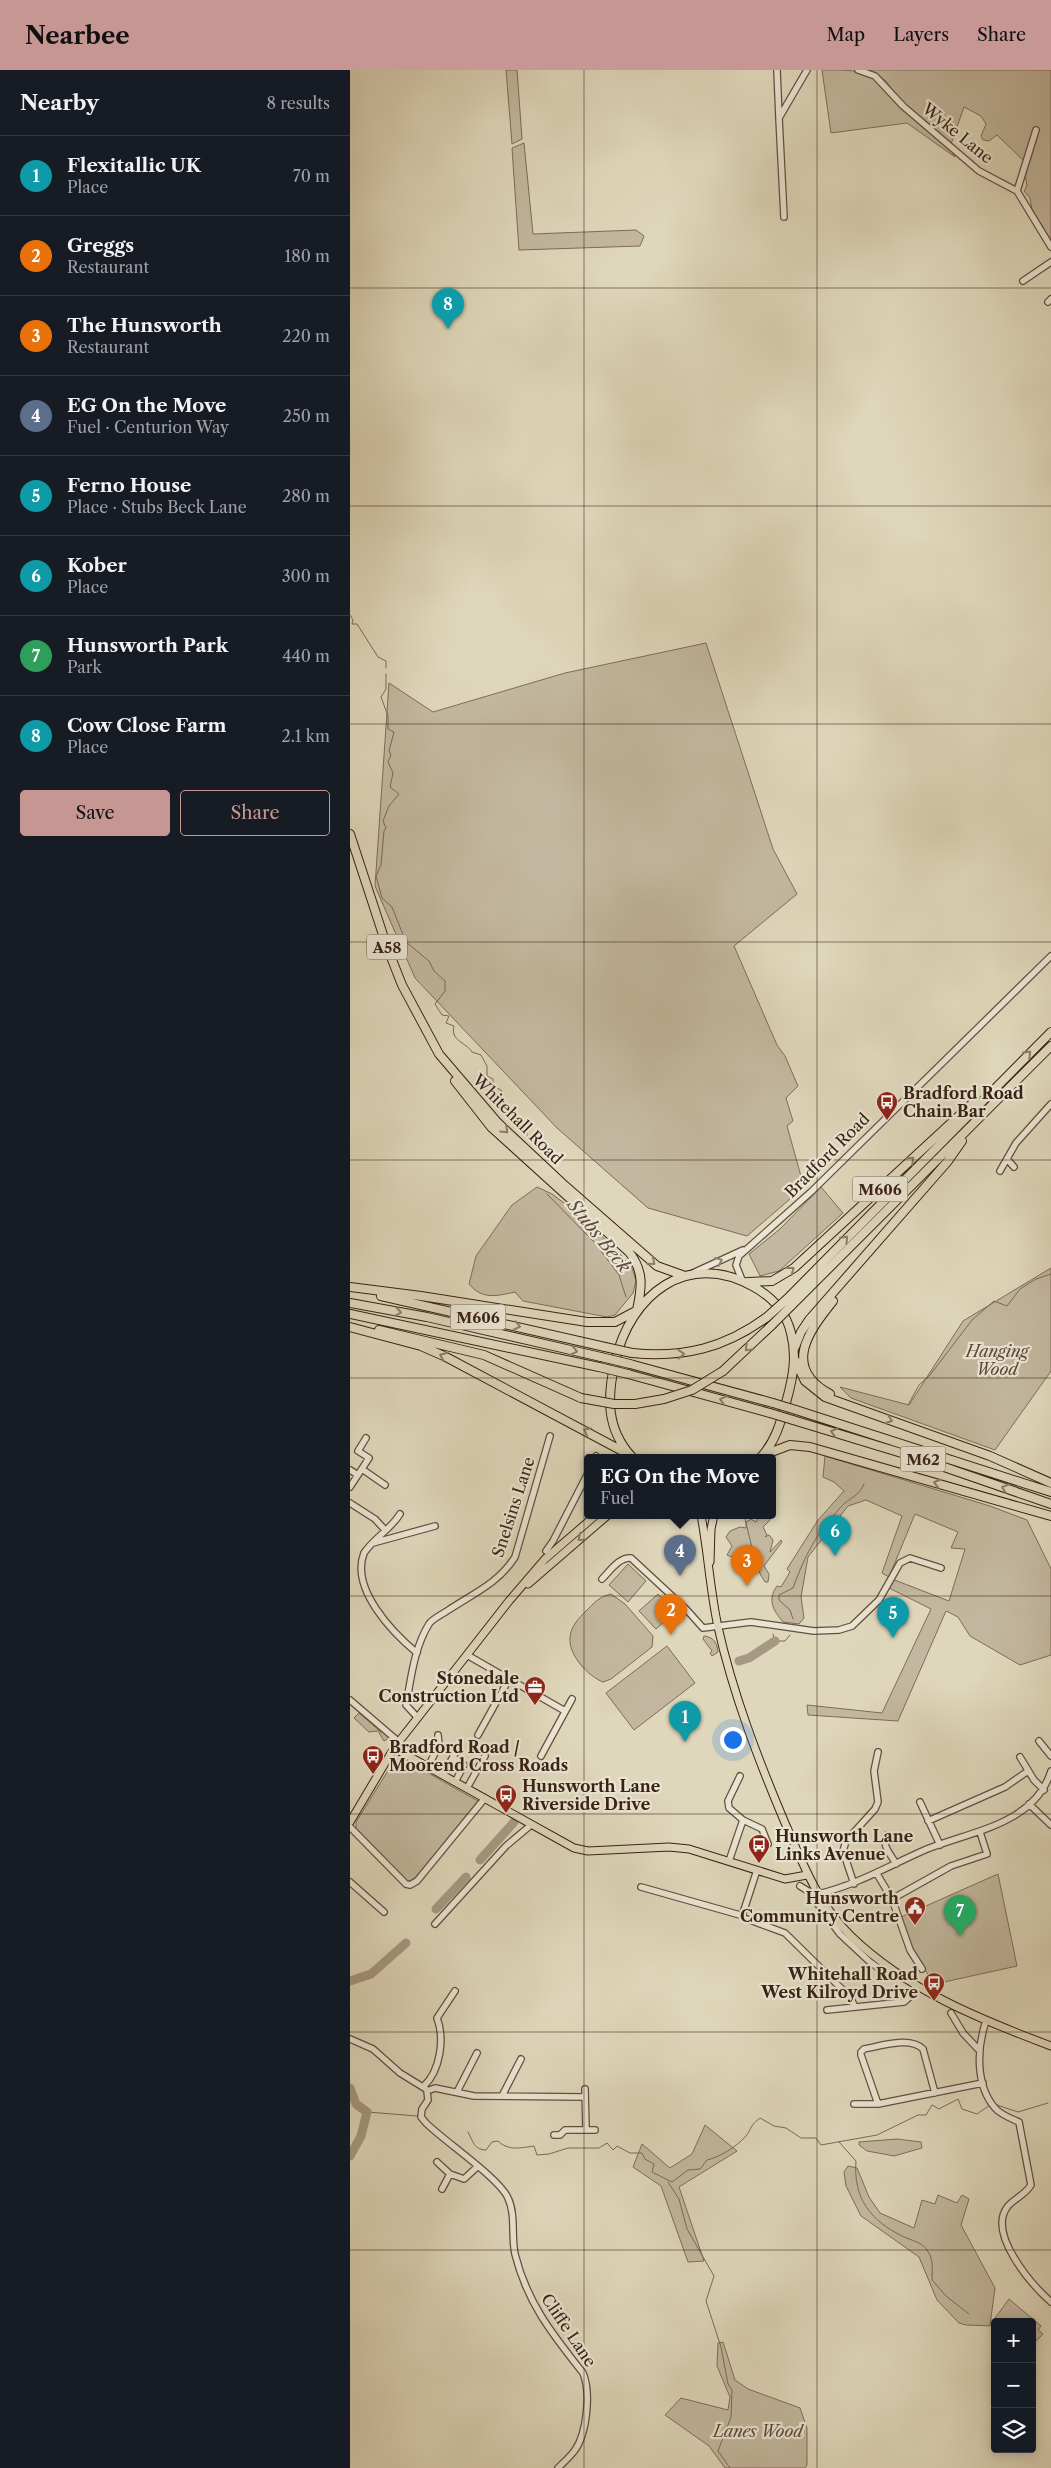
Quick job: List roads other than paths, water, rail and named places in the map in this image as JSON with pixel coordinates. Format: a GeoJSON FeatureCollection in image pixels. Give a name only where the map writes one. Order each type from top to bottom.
{"type":"FeatureCollection","features":[{"type":"Feature","properties":{"kind":"highway","name":"Whitehall Road"},"geometry":{"type":"LineString","coordinates":[[350,834],[390,955],[402,985],[439,1054],[498,1123],[624,1237],[657,1266],[687,1276]]}},
{"type":"Feature","properties":{"kind":"highway","name":"M606"},"geometry":{"type":"LineString","coordinates":[[350,1326],[460,1348],[484,1355],[581,1398],[614,1404],[635,1404],[664,1399],[692,1390],[723,1371],[772,1325],[789,1303],[1005,1076],[1051,1032]]}},
{"type":"Feature","properties":{"kind":"highway","name":"M606"},"geometry":{"type":"LineString","coordinates":[[350,1288],[632,1352],[677,1354],[704,1350],[733,1339],[789,1303],[975,1123],[1051,1046]]}},
{"type":"Feature","properties":{"kind":"highway","name":"A58"},"geometry":{"type":"LineString","coordinates":[[439,1054],[452,1076],[491,1127],[629,1252],[638,1266],[641,1275],[641,1290],[636,1311]]}},
{"type":"Feature","properties":{"kind":"highway","name":"M606"},"geometry":{"type":"LineString","coordinates":[[744,1281],[772,1281],[794,1268],[964,1110],[1005,1076]]}},
{"type":"Feature","properties":{"kind":"highway","name":"M606"},"geometry":{"type":"LineString","coordinates":[[794,1355],[805,1325],[948,1161],[975,1123]]}},
{"type":"Feature","properties":{"kind":"highway"},"geometry":{"type":"LineString","coordinates":[[852,1272],[808,1335],[802,1355],[806,1371],[816,1384],[860,1409]]}},
{"type":"Feature","properties":{"kind":"highway"},"geometry":{"type":"LineString","coordinates":[[350,1288],[599,1323],[620,1320],[636,1311],[660,1287],[687,1276],[716,1273],[744,1281],[767,1295],[780,1310],[790,1329],[794,1355],[802,1376],[813,1390],[825,1397],[990,1456],[1051,1483]]}},
{"type":"Feature","properties":{"kind":"highway","name":"M62"},"geometry":{"type":"LineString","coordinates":[[350,1303],[427,1317],[630,1364],[773,1403],[1051,1492]]}},
{"type":"Feature","properties":{"kind":"highway"},"geometry":{"type":"LineString","coordinates":[[630,1454],[614,1428],[610,1413],[609,1391],[621,1340],[636,1311]]}},
{"type":"Feature","properties":{"kind":"highway","name":"M62"},"geometry":{"type":"LineString","coordinates":[[350,1314],[628,1374],[770,1413],[918,1458],[1051,1504]]}},
{"type":"Feature","properties":{"kind":"highway"},"geometry":{"type":"LineString","coordinates":[[350,1326],[421,1346],[446,1357],[627,1454]]}},
{"type":"Feature","properties":{"kind":"highway"},"geometry":{"type":"LineString","coordinates":[[763,1454],[773,1440],[780,1422],[791,1385],[794,1355]]}},
{"type":"Feature","properties":{"kind":"highway"},"geometry":{"type":"LineString","coordinates":[[768,1454],[785,1446],[810,1446],[1051,1516]]}},
{"type":"Feature","properties":{"kind":"main road"},"geometry":{"type":"LineString","coordinates":[[350,1822],[397,1745],[509,1601],[545,1559],[591,1519]]}},
{"type":"Feature","properties":{"kind":"main road"},"geometry":{"type":"LineString","coordinates":[[509,1601],[603,1519]]}},
{"type":"Feature","properties":{"kind":"main road"},"geometry":{"type":"LineString","coordinates":[[702,1519],[709,1575],[718,1626],[728,1667],[757,1757],[807,1875],[830,1917],[878,1960],[915,1985],[986,2021],[1051,2046]]}},
{"type":"Feature","properties":{"kind":"main road"},"geometry":{"type":"LineString","coordinates":[[709,1575],[713,1519]]}},
{"type":"Feature","properties":{"kind":"main road"},"geometry":{"type":"LineString","coordinates":[[397,1745],[428,1767],[574,1848],[588,1850],[669,1847],[689,1850],[729,1861],[785,1879],[807,1875]]}},
{"type":"Feature","properties":{"kind":"street"},"geometry":{"type":"LineString","coordinates":[[777,70],[784,217]]}},
{"type":"Feature","properties":{"kind":"street"},"geometry":{"type":"LineString","coordinates":[[780,118],[808,70]]}},
{"type":"Feature","properties":{"kind":"street","name":"Wyke Lane"},"geometry":{"type":"LineString","coordinates":[[858,70],[875,76],[903,106],[979,171],[1017,191]]}},
{"type":"Feature","properties":{"kind":"street"},"geometry":{"type":"LineString","coordinates":[[1036,130],[1017,191],[1051,247]]}},
{"type":"Feature","properties":{"kind":"street"},"geometry":{"type":"LineString","coordinates":[[1023,281],[1051,262]]}},
{"type":"Feature","properties":{"kind":"street","name":"Bradford Road"},"geometry":{"type":"LineString","coordinates":[[744,1281],[736,1269],[736,1262],[739,1256],[812,1191],[1051,956]]}},
{"type":"Feature","properties":{"kind":"street"},"geometry":{"type":"LineString","coordinates":[[1000,1171],[1016,1143],[1051,1104]]}},
{"type":"Feature","properties":{"kind":"street"},"geometry":{"type":"LineString","coordinates":[[1006,1159],[1014,1167]]}},
{"type":"Feature","properties":{"kind":"street","name":"Bradford Road"},"geometry":{"type":"LineString","coordinates":[[687,1276],[750,1246]]}},
{"type":"Feature","properties":{"kind":"street","name":"Snelsins Lane"},"geometry":{"type":"LineString","coordinates":[[418,1718],[406,1705],[417,1653],[430,1623],[495,1581],[508,1569],[515,1557],[550,1436]]}},
{"type":"Feature","properties":{"kind":"street"},"geometry":{"type":"LineString","coordinates":[[350,1487],[369,1458],[358,1451],[366,1438]]}},
{"type":"Feature","properties":{"kind":"street"},"geometry":{"type":"LineString","coordinates":[[350,1470],[360,1472],[385,1485]]}},
{"type":"Feature","properties":{"kind":"street"},"geometry":{"type":"LineString","coordinates":[[546,1550],[584,1486]]}},
{"type":"Feature","properties":{"kind":"street"},"geometry":{"type":"LineString","coordinates":[[350,1503],[375,1519],[385,1530]]}},
{"type":"Feature","properties":{"kind":"street"},"geometry":{"type":"LineString","coordinates":[[400,1514],[372,1543],[360,1561],[360,1582],[380,1621],[417,1653]]}},
{"type":"Feature","properties":{"kind":"street"},"geometry":{"type":"LineString","coordinates":[[372,1543],[435,1526]]}},
{"type":"Feature","properties":{"kind":"street"},"geometry":{"type":"LineString","coordinates":[[602,1579],[619,1561],[624,1558],[630,1558],[686,1609],[702,1628],[751,1622],[814,1631],[839,1630],[852,1626],[878,1600],[900,1563],[910,1558],[941,1568]]}},
{"type":"Feature","properties":{"kind":"street"},"geometry":{"type":"LineString","coordinates":[[467,1655],[565,1711]]}},
{"type":"Feature","properties":{"kind":"street"},"geometry":{"type":"LineString","coordinates":[[478,1734],[509,1679]]}},
{"type":"Feature","properties":{"kind":"street"},"geometry":{"type":"LineString","coordinates":[[541,1756],[572,1699]]}},
{"type":"Feature","properties":{"kind":"street"},"geometry":{"type":"LineString","coordinates":[[350,1700],[397,1745]]}},
{"type":"Feature","properties":{"kind":"street"},"geometry":{"type":"LineString","coordinates":[[428,1767],[439,1745],[438,1735]]}},
{"type":"Feature","properties":{"kind":"street"},"geometry":{"type":"LineString","coordinates":[[1039,1741],[1051,1756]]}},
{"type":"Feature","properties":{"kind":"street"},"geometry":{"type":"LineString","coordinates":[[443,1775],[459,1746]]}},
{"type":"Feature","properties":{"kind":"street"},"geometry":{"type":"LineString","coordinates":[[854,1884],[843,1851],[846,1841],[875,1809],[878,1802],[874,1771],[878,1752]]}},
{"type":"Feature","properties":{"kind":"street"},"geometry":{"type":"LineString","coordinates":[[467,1788],[485,1756]]}},
{"type":"Feature","properties":{"kind":"street"},"geometry":{"type":"LineString","coordinates":[[453,1757],[464,1765],[455,1782]]}},
{"type":"Feature","properties":{"kind":"street"},"geometry":{"type":"LineString","coordinates":[[1020,1757],[1028,1771],[1047,1789]]}},
{"type":"Feature","properties":{"kind":"street"},"geometry":{"type":"LineString","coordinates":[[928,1821],[1005,1787],[1028,1771]]}},
{"type":"Feature","properties":{"kind":"street"},"geometry":{"type":"LineString","coordinates":[[818,1894],[854,1884],[940,1845],[980,1832],[1008,1819],[1047,1789],[1051,1771]]}},
{"type":"Feature","properties":{"kind":"street"},"geometry":{"type":"LineString","coordinates":[[740,1776],[728,1801],[729,1808],[743,1820],[762,1829],[768,1844]]}},
{"type":"Feature","properties":{"kind":"street"},"geometry":{"type":"LineString","coordinates":[[350,1827],[406,1884],[410,1885],[416,1881],[485,1798]]}},
{"type":"Feature","properties":{"kind":"street"},"geometry":{"type":"LineString","coordinates":[[920,1802],[940,1845]]}},
{"type":"Feature","properties":{"kind":"street"},"geometry":{"type":"LineString","coordinates":[[1029,1804],[1051,1825]]}},
{"type":"Feature","properties":{"kind":"street"},"geometry":{"type":"LineString","coordinates":[[729,1861],[743,1820]]}},
{"type":"Feature","properties":{"kind":"street"},"geometry":{"type":"LineString","coordinates":[[435,1924],[506,1846],[531,1825]]}},
{"type":"Feature","properties":{"kind":"street"},"geometry":{"type":"LineString","coordinates":[[892,1899],[951,1866],[987,1854],[980,1832]]}},
{"type":"Feature","properties":{"kind":"street"},"geometry":{"type":"LineString","coordinates":[[887,1835],[884,1840],[886,1849],[896,1864]]}},
{"type":"Feature","properties":{"kind":"street"},"geometry":{"type":"LineString","coordinates":[[641,1887],[740,1914],[743,1913],[757,1870]]}},
{"type":"Feature","properties":{"kind":"street"},"geometry":{"type":"LineString","coordinates":[[877,1874],[892,1899],[910,1950],[922,1969]]}},
{"type":"Feature","properties":{"kind":"street"},"geometry":{"type":"LineString","coordinates":[[350,1882],[384,1912]]}},
{"type":"Feature","properties":{"kind":"street"},"geometry":{"type":"LineString","coordinates":[[800,1886],[808,1890],[830,1917]]}},
{"type":"Feature","properties":{"kind":"street"},"geometry":{"type":"LineString","coordinates":[[747,1919],[785,1932],[850,1997],[855,2007]]}},
{"type":"Feature","properties":{"kind":"street"},"geometry":{"type":"LineString","coordinates":[[827,2010],[904,2002],[912,1995],[915,1985]]}},
{"type":"Feature","properties":{"kind":"street"},"geometry":{"type":"LineString","coordinates":[[425,2089],[434,2073],[442,2035],[437,2018],[455,1991]]}},
{"type":"Feature","properties":{"kind":"street"},"geometry":{"type":"LineString","coordinates":[[951,2013],[963,2034],[978,2049]]}},
{"type":"Feature","properties":{"kind":"street"},"geometry":{"type":"LineString","coordinates":[[986,2021],[978,2049],[983,2083],[993,2104],[1002,2114],[1019,2122],[1031,2186],[1026,2194],[1007,2207],[1002,2220],[1006,2242],[1020,2270],[1051,2302]]}},
{"type":"Feature","properties":{"kind":"street"},"geometry":{"type":"LineString","coordinates":[[350,2039],[367,2045],[400,2073],[425,2089],[435,2088],[474,2096],[585,2097]]}},
{"type":"Feature","properties":{"kind":"street"},"geometry":{"type":"LineString","coordinates":[[878,2104],[860,2052],[864,2049],[909,2042],[920,2045],[923,2048],[935,2093]]}},
{"type":"Feature","properties":{"kind":"street"},"geometry":{"type":"LineString","coordinates":[[457,2092],[477,2053]]}},
{"type":"Feature","properties":{"kind":"street"},"geometry":{"type":"LineString","coordinates":[[502,2096],[521,2059]]}},
{"type":"Feature","properties":{"kind":"street"},"geometry":{"type":"LineString","coordinates":[[854,2104],[878,2104],[983,2083]]}},
{"type":"Feature","properties":{"kind":"street","name":"Cliffe Lane"},"geometry":{"type":"LineString","coordinates":[[425,2089],[428,2100],[422,2109],[421,2117],[435,2132],[478,2167],[508,2197],[512,2216],[513,2246],[518,2268],[538,2315],[583,2373],[587,2384],[588,2398],[581,2437],[575,2450],[558,2468]]}},
{"type":"Feature","properties":{"kind":"street"},"geometry":{"type":"LineString","coordinates":[[585,2089],[586,2130]]}},
{"type":"Feature","properties":{"kind":"street"},"geometry":{"type":"LineString","coordinates":[[554,2135],[560,2135],[565,2130],[595,2130]]}},
{"type":"Feature","properties":{"kind":"street"},"geometry":{"type":"LineString","coordinates":[[437,2162],[450,2174],[464,2179],[478,2167]]}},
{"type":"Feature","properties":{"kind":"street"},"geometry":{"type":"LineString","coordinates":[[442,2189],[450,2174]]}},
{"type":"Feature","properties":{"kind":"waterway","name":"Stubs Beck"},"geometry":{"type":"LineString","coordinates":[[350,615],[353,620],[352,624],[357,624],[378,657],[386,661],[386,668]]}},
{"type":"Feature","properties":{"kind":"waterway","name":"Stubs Beck"},"geometry":{"type":"LineString","coordinates":[[386,674],[386,689],[381,697],[388,716],[388,729],[394,732],[389,751],[391,755],[388,762],[393,773],[390,787],[399,794],[389,806],[383,821],[386,828],[384,831],[381,865],[376,876],[382,898],[392,907],[406,942],[429,961],[434,971],[445,981],[445,991],[435,1004],[442,1015],[449,1016],[446,1023],[454,1026],[453,1031],[456,1038],[472,1052],[481,1055],[487,1066],[487,1076],[493,1079],[493,1085],[502,1091],[501,1097],[504,1106],[519,1126],[527,1129],[527,1136]]}},
{"type":"Feature","properties":{"kind":"waterway","name":"Stubs Beck"},"geometry":{"type":"LineString","coordinates":[[547,1194],[595,1243],[619,1275],[626,1297]]}},
{"type":"Feature","properties":{"kind":"waterway"},"geometry":{"type":"LineString","coordinates":[[908,1405],[919,1385],[930,1375],[972,1320],[994,1301],[1007,1306],[1020,1289],[1036,1279],[1051,1274]]}},
{"type":"Feature","properties":{"kind":"waterway"},"geometry":{"type":"LineString","coordinates":[[793,1619],[790,1610],[779,1600],[779,1595],[793,1588],[807,1555],[824,1527],[840,1508],[859,1492],[864,1484]]}},
{"type":"Feature","properties":{"kind":"waterway","name":"Stubs Beck"},"geometry":{"type":"LineString","coordinates":[[745,1519],[756,1564]]}},
{"type":"Feature","properties":{"kind":"waterway"},"geometry":{"type":"LineString","coordinates":[[773,1634],[775,1641],[785,1641],[790,1635]]}},
{"type":"Feature","properties":{"kind":"waterway"},"geometry":{"type":"LineString","coordinates":[[739,1661],[749,1658],[775,1641]]}},
{"type":"Feature","properties":{"kind":"waterway"},"geometry":{"type":"LineString","coordinates":[[480,1860],[514,1822]]}},
{"type":"Feature","properties":{"kind":"waterway"},"geometry":{"type":"LineString","coordinates":[[436,1909],[466,1877]]}},
{"type":"Feature","properties":{"kind":"waterway"},"geometry":{"type":"LineString","coordinates":[[350,1981],[371,1974],[406,1943]]}},
{"type":"Feature","properties":{"kind":"waterway"},"geometry":{"type":"LineString","coordinates":[[350,2088],[356,2104],[367,2112],[361,2136],[350,2156]]}},
{"type":"Feature","properties":{"kind":"waterway"},"geometry":{"type":"LineString","coordinates":[[468,2132],[474,2144],[482,2150],[486,2150],[492,2142],[498,2141],[510,2148],[534,2146],[537,2155],[549,2154],[568,2148],[599,2148],[607,2143],[613,2150],[617,2146],[630,2153],[642,2153],[645,2159],[654,2164],[652,2172],[672,2182],[688,2170],[700,2169],[707,2160],[717,2157],[732,2148],[745,2137],[760,2118],[774,2126],[786,2128],[801,2138],[816,2138],[821,2145],[877,2135],[918,2115],[926,2115],[932,2105],[939,2109],[958,2099],[962,2109],[977,2114],[990,2105]]}},
{"type":"Feature","properties":{"kind":"waterway"},"geometry":{"type":"LineString","coordinates":[[997,2105],[1018,2112],[1048,2103]]}},
{"type":"Feature","properties":{"kind":"waterway"},"geometry":{"type":"LineString","coordinates":[[367,2112],[417,2116]]}},
{"type":"Feature","properties":{"kind":"waterway"},"geometry":{"type":"LineString","coordinates":[[839,2142],[856,2161],[858,2187],[866,2207],[882,2224],[892,2231],[925,2248],[932,2261],[932,2280],[946,2296],[969,2314]]}},
{"type":"Feature","properties":{"kind":"waterway"},"geometry":{"type":"LineString","coordinates":[[668,2182],[679,2199],[687,2229],[714,2276],[706,2301],[721,2347],[728,2384],[732,2390],[731,2417],[718,2451],[730,2468]]}},
{"type":"Feature","properties":{"kind":"place","name":"Cow Close Farm"},"geometry":{"type":"Point","coordinates":[448,329]}},
{"type":"Feature","properties":{"kind":"place","name":"Bradford Road Chain Bar"},"geometry":{"type":"Point","coordinates":[887,1121]}},
{"type":"Feature","properties":{"kind":"place","name":"Kober"},"geometry":{"type":"Point","coordinates":[835,1556]}},
{"type":"Feature","properties":{"kind":"place","name":"EG On the Move"},"geometry":{"type":"Point","coordinates":[680,1576]}},
{"type":"Feature","properties":{"kind":"place","name":"The Hunsworth"},"geometry":{"type":"Point","coordinates":[747,1586]}},
{"type":"Feature","properties":{"kind":"place","name":"Greggs"},"geometry":{"type":"Point","coordinates":[671,1635]}},
{"type":"Feature","properties":{"kind":"place","name":"Ferno House"},"geometry":{"type":"Point","coordinates":[893,1638]}},
{"type":"Feature","properties":{"kind":"place","name":"Stonedale Construction Ltd"},"geometry":{"type":"Point","coordinates":[535,1706]}},
{"type":"Feature","properties":{"kind":"place","name":"Flexitallic UK"},"geometry":{"type":"Point","coordinates":[685,1742]}},
{"type":"Feature","properties":{"kind":"place","name":"Bradford Road / Moorend Cross Roads"},"geometry":{"type":"Point","coordinates":[373,1775]}},
{"type":"Feature","properties":{"kind":"place","name":"Hunsworth Lane Riverside Drive"},"geometry":{"type":"Point","coordinates":[506,1814]}},
{"type":"Feature","properties":{"kind":"place","name":"Hunsworth Lane Links Avenue"},"geometry":{"type":"Point","coordinates":[759,1864]}},
{"type":"Feature","properties":{"kind":"place","name":"Hunsworth Community Centre"},"geometry":{"type":"Point","coordinates":[915,1926]}},
{"type":"Feature","properties":{"kind":"place","name":"Hunsworth Park"},"geometry":{"type":"Point","coordinates":[960,1936]}},
{"type":"Feature","properties":{"kind":"place","name":"Whitehall Road West Kilroyd Drive"},"geometry":{"type":"Point","coordinates":[934,2002]}},
{"type":"Feature","properties":{"kind":"park label","name":"Hanging Wood"},"geometry":{"type":"Point","coordinates":[997,1360]}},
{"type":"Feature","properties":{"kind":"park label","name":"Lanes Wood"},"geometry":{"type":"Point","coordinates":[758,2431]}}]}
